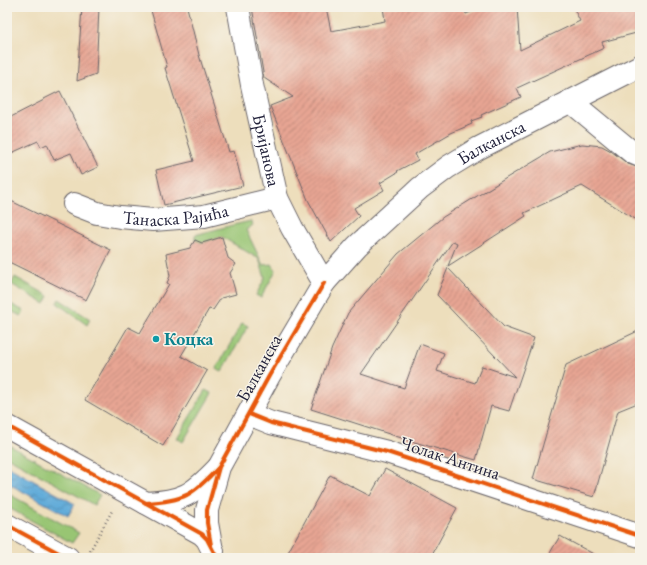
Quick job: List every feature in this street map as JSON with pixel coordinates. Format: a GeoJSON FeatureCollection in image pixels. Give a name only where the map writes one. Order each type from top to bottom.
{"type":"FeatureCollection","features":[{"type":"Feature","properties":{"kind":"main road","name":"Бријанова"},"geometry":{"type":"LineString","coordinates":[[238,7],[252,85],[277,198],[292,228],[324,283]]}},
{"type":"Feature","properties":{"kind":"main road","name":"Балканска"},"geometry":{"type":"LineString","coordinates":[[214,553],[207,523],[207,510],[219,467],[269,376],[324,283],[357,246],[420,188],[448,167],[479,148],[640,66]]}},
{"type":"Feature","properties":{"kind":"main road"},"geometry":{"type":"LineString","coordinates":[[570,102],[633,153],[640,156]]}},
{"type":"Feature","properties":{"kind":"main road","name":"Танаска Рајића"},"geometry":{"type":"LineString","coordinates":[[74,204],[97,213],[153,220],[204,216],[277,198]]}},
{"type":"Feature","properties":{"kind":"main road","name":"Чолак Антина"},"geometry":{"type":"LineString","coordinates":[[249,414],[271,423],[387,452],[640,535]]}},
{"type":"Feature","properties":{"kind":"main road"},"geometry":{"type":"LineString","coordinates":[[7,426],[202,534],[214,553]]}},
{"type":"Feature","properties":{"kind":"main road","name":"Балканска"},"geometry":{"type":"LineString","coordinates":[[146,503],[161,502],[185,496],[196,490],[219,467]]}},
{"type":"Feature","properties":{"kind":"main road"},"geometry":{"type":"LineString","coordinates":[[7,525],[68,558]]}},
{"type":"Feature","properties":{"kind":"path"},"geometry":{"type":"LineString","coordinates":[[89,552],[115,505]]}},
{"type":"Feature","properties":{"kind":"green space"},"geometry":{"type":"Polygon","coordinates":[[[251,221],[253,225],[246,230],[263,265],[272,264],[276,270],[261,298],[256,295],[265,278],[259,259],[222,237],[202,243],[195,240],[195,235],[251,221]]]}},
{"type":"Feature","properties":{"kind":"green space"},"geometry":{"type":"Polygon","coordinates":[[[15,277],[49,296],[45,304],[11,284],[15,277]]]}},
{"type":"Feature","properties":{"kind":"green space"},"geometry":{"type":"Polygon","coordinates":[[[59,299],[90,319],[87,325],[57,303],[59,299]]]}},
{"type":"Feature","properties":{"kind":"green space"},"geometry":{"type":"Polygon","coordinates":[[[7,302],[24,311],[21,316],[7,309],[7,302]]]}},
{"type":"Feature","properties":{"kind":"green space"},"geometry":{"type":"Polygon","coordinates":[[[242,323],[248,326],[222,372],[216,369],[242,323]]]}},
{"type":"Feature","properties":{"kind":"green space"},"geometry":{"type":"Polygon","coordinates":[[[206,390],[212,393],[183,442],[177,438],[206,390]]]}},
{"type":"Feature","properties":{"kind":"green space"},"geometry":{"type":"Polygon","coordinates":[[[7,444],[100,495],[94,505],[7,457],[7,444]]]}},
{"type":"Feature","properties":{"kind":"green space"},"geometry":{"type":"Polygon","coordinates":[[[7,493],[79,533],[72,543],[7,507],[7,493]]]}},
{"type":"Feature","properties":{"kind":"water"},"geometry":{"type":"Polygon","coordinates":[[[7,466],[75,504],[68,516],[7,483],[7,466]]]}},
{"type":"Feature","properties":{"kind":"building"},"geometry":{"type":"Polygon","coordinates":[[[82,7],[99,7],[96,74],[77,81],[82,7]]]}},
{"type":"Feature","properties":{"kind":"building"},"geometry":{"type":"Polygon","coordinates":[[[150,7],[187,7],[199,55],[229,152],[234,151],[243,186],[164,205],[156,170],[194,161],[165,68],[167,67],[150,7]]]}},
{"type":"Feature","properties":{"kind":"building"},"geometry":{"type":"Polygon","coordinates":[[[252,7],[326,7],[331,31],[385,21],[383,7],[464,7],[466,14],[484,7],[517,7],[520,50],[580,21],[573,7],[640,7],[640,32],[602,42],[604,48],[517,88],[521,97],[481,115],[482,117],[471,121],[472,124],[451,133],[415,154],[418,160],[397,171],[398,172],[380,183],[384,190],[354,208],[359,216],[331,242],[308,200],[270,106],[293,97],[264,78],[252,7]]]}},
{"type":"Feature","properties":{"kind":"building"},"geometry":{"type":"Polygon","coordinates":[[[60,91],[98,167],[81,175],[71,153],[54,160],[47,144],[41,147],[38,141],[7,155],[7,119],[60,91]]]}},
{"type":"Feature","properties":{"kind":"building"},"geometry":{"type":"Polygon","coordinates":[[[582,144],[602,146],[628,164],[640,168],[640,222],[582,186],[524,213],[526,216],[448,266],[457,243],[453,241],[361,374],[404,388],[420,344],[444,353],[437,371],[475,383],[482,366],[515,377],[437,295],[448,268],[504,327],[534,338],[509,411],[491,406],[476,460],[311,409],[332,348],[348,313],[398,254],[443,217],[508,177],[550,152],[582,144]]]}},
{"type":"Feature","properties":{"kind":"building"},"geometry":{"type":"Polygon","coordinates":[[[7,199],[111,250],[86,300],[7,261],[7,199]]]}},
{"type":"Feature","properties":{"kind":"building","name":"Коцка"},"geometry":{"type":"Polygon","coordinates":[[[222,237],[228,258],[236,264],[230,273],[236,294],[221,298],[213,310],[209,309],[181,356],[207,371],[163,446],[85,400],[128,327],[140,333],[169,284],[167,283],[170,276],[166,254],[190,248],[195,240],[202,243],[222,237]]]}},
{"type":"Feature","properties":{"kind":"building"},"geometry":{"type":"Polygon","coordinates":[[[640,330],[640,402],[618,411],[594,497],[533,479],[566,365],[640,330]]]}},
{"type":"Feature","properties":{"kind":"building"},"geometry":{"type":"Polygon","coordinates":[[[385,469],[457,508],[430,558],[285,558],[330,475],[370,496],[385,469]]]}},
{"type":"Feature","properties":{"kind":"building"},"geometry":{"type":"Polygon","coordinates":[[[560,536],[601,558],[547,558],[560,536]]]}},
{"type":"Feature","properties":{"kind":"cycle path"},"geometry":{"type":"LineString","coordinates":[[211,545],[207,523],[207,510],[219,467],[269,376],[324,283]]}},
{"type":"Feature","properties":{"kind":"cycle path"},"geometry":{"type":"LineString","coordinates":[[249,414],[271,423],[387,452],[640,536]]}},
{"type":"Feature","properties":{"kind":"cycle path"},"geometry":{"type":"LineString","coordinates":[[7,426],[202,534],[207,539],[217,558]]}},
{"type":"Feature","properties":{"kind":"cycle path"},"geometry":{"type":"LineString","coordinates":[[146,503],[170,500],[187,495],[202,485],[218,468]]}},
{"type":"Feature","properties":{"kind":"cycle path"},"geometry":{"type":"LineString","coordinates":[[7,525],[68,558]]}},
{"type":"Feature","properties":{"kind":"place","name":"Коцка"},"geometry":{"type":"Point","coordinates":[156,339]}}]}
